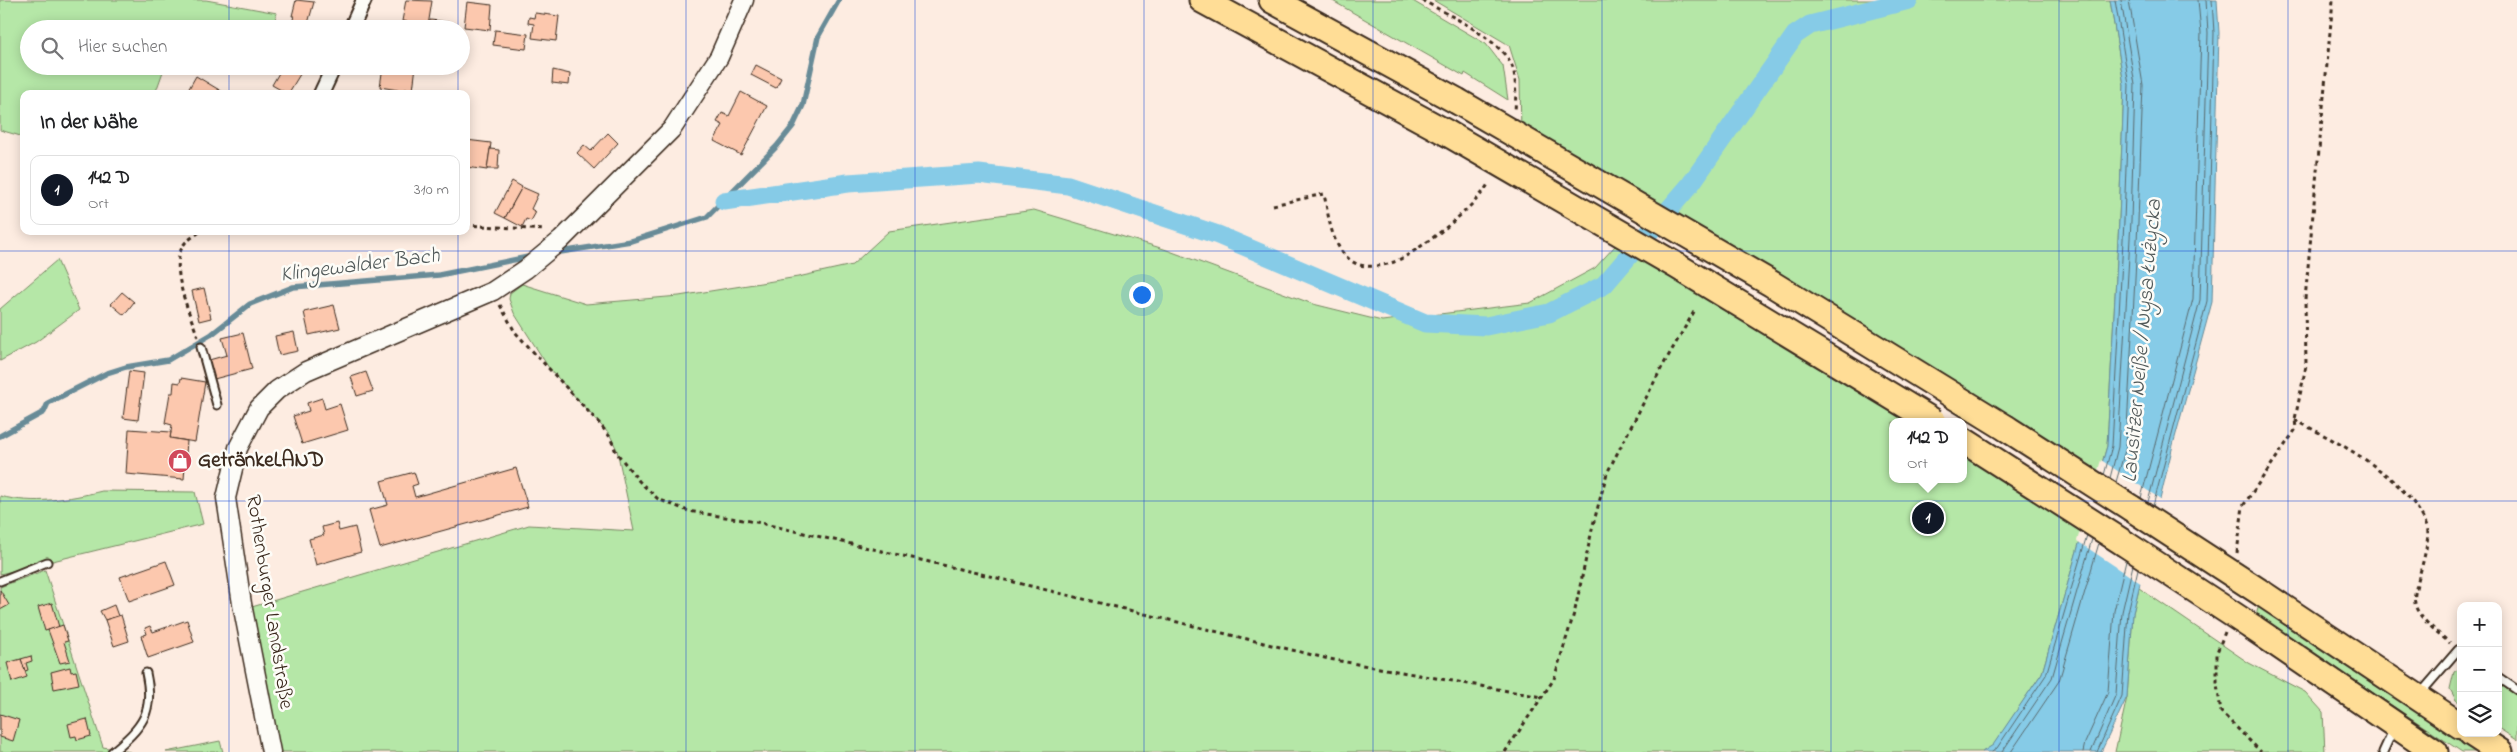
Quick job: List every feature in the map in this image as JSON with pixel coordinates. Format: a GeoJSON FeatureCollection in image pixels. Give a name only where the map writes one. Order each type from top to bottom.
{"type":"FeatureCollection","features":[{"type":"Feature","properties":{"kind":"highway"},"geometry":{"type":"LineString","coordinates":[[1202,0],[1447,133],[1701,280],[1927,418]]}},
{"type":"Feature","properties":{"kind":"highway"},"geometry":{"type":"LineString","coordinates":[[1272,0],[1457,101],[1806,305],[2131,508],[2457,723]]}},
{"type":"Feature","properties":{"kind":"highway"},"geometry":{"type":"LineString","coordinates":[[1967,443],[2252,627],[2435,752]]}},
{"type":"Feature","properties":{"kind":"highway"},"geometry":{"type":"LineString","coordinates":[[2477,737],[2500,752]]}},
{"type":"Feature","properties":{"kind":"street"},"geometry":{"type":"LineString","coordinates":[[355,20],[364,0]]}},
{"type":"Feature","properties":{"kind":"street"},"geometry":{"type":"LineString","coordinates":[[565,236],[672,129],[719,57],[744,0]]}},
{"type":"Feature","properties":{"kind":"street"},"geometry":{"type":"LineString","coordinates":[[323,90],[330,75]]}},
{"type":"Feature","properties":{"kind":"street","name":"Rothenburger Landstraße"},"geometry":{"type":"LineString","coordinates":[[271,752],[242,604],[226,498],[238,448],[259,408],[277,390],[306,371],[493,291],[526,269],[565,236]]}},
{"type":"Feature","properties":{"kind":"lane"},"geometry":{"type":"LineString","coordinates":[[201,347],[217,405]]}},
{"type":"Feature","properties":{"kind":"lane"},"geometry":{"type":"LineString","coordinates":[[0,581],[47,562]]}},
{"type":"Feature","properties":{"kind":"lane"},"geometry":{"type":"LineString","coordinates":[[2417,697],[2457,653]]}},
{"type":"Feature","properties":{"kind":"lane"},"geometry":{"type":"LineString","coordinates":[[112,752],[130,737],[143,720],[151,694],[146,673]]}},
{"type":"Feature","properties":{"kind":"lane"},"geometry":{"type":"LineString","coordinates":[[2502,680],[2517,690]]}},
{"type":"Feature","properties":{"kind":"lane"},"geometry":{"type":"LineString","coordinates":[[2383,752],[2395,725]]}},
{"type":"Feature","properties":{"kind":"path"},"geometry":{"type":"LineString","coordinates":[[1422,0],[1486,38],[1507,58],[1514,71],[1515,113]]}},
{"type":"Feature","properties":{"kind":"path"},"geometry":{"type":"LineString","coordinates":[[2333,0],[2305,299],[2306,366],[2295,419],[2346,447],[2390,479],[2411,502],[2428,528],[2426,547],[2413,595],[2415,608],[2424,622],[2457,649]]}},
{"type":"Feature","properties":{"kind":"path"},"geometry":{"type":"LineString","coordinates":[[1273,205],[1324,194],[1333,234],[1342,252],[1354,263],[1372,267],[1393,262],[1414,251],[1459,215],[1486,189],[1490,181]]}},
{"type":"Feature","properties":{"kind":"path"},"geometry":{"type":"LineString","coordinates":[[470,225],[565,236]]}},
{"type":"Feature","properties":{"kind":"path"},"geometry":{"type":"LineString","coordinates":[[196,235],[184,244],[177,261],[184,300],[196,334]]}},
{"type":"Feature","properties":{"kind":"path"},"geometry":{"type":"LineString","coordinates":[[493,291],[515,332],[599,423],[610,437],[616,452],[639,481],[658,499],[680,508],[756,522],[958,568],[1329,659],[1542,697]]}},
{"type":"Feature","properties":{"kind":"path"},"geometry":{"type":"LineString","coordinates":[[1505,752],[1554,679],[1575,610],[1592,525],[1607,473],[1662,366],[1694,310]]}},
{"type":"Feature","properties":{"kind":"green space"},"geometry":{"type":"Polygon","coordinates":[[[0,0],[206,0],[277,13],[275,20],[20,20],[20,75],[162,75],[156,90],[20,90],[20,136],[0,130],[0,0]]]}},
{"type":"Feature","properties":{"kind":"green space"},"geometry":{"type":"Polygon","coordinates":[[[1331,0],[1411,0],[1486,44],[1503,66],[1508,100],[1465,73],[1464,76],[1331,0]]]}},
{"type":"Feature","properties":{"kind":"green space"},"geometry":{"type":"Polygon","coordinates":[[[1433,0],[2110,0],[2124,85],[2107,446],[2096,484],[1521,133],[1520,80],[1509,45],[1433,0]]]}},
{"type":"Feature","properties":{"kind":"green space"},"geometry":{"type":"Polygon","coordinates":[[[1034,210],[1164,249],[1313,304],[1382,321],[1530,303],[1595,268],[1625,235],[1921,418],[1889,418],[1889,483],[1967,483],[1967,446],[2086,520],[2042,673],[1993,746],[1982,752],[275,752],[245,609],[529,525],[634,531],[617,450],[610,435],[549,368],[514,313],[509,299],[510,293],[522,284],[586,304],[679,296],[798,277],[852,265],[889,231],[1034,210]]]}},
{"type":"Feature","properties":{"kind":"green space"},"geometry":{"type":"Polygon","coordinates":[[[57,260],[79,310],[36,342],[0,361],[0,309],[57,260]]]}},
{"type":"Feature","properties":{"kind":"green space"},"geometry":{"type":"Polygon","coordinates":[[[102,491],[195,492],[203,524],[0,574],[0,496],[13,499],[51,500],[102,491]]]}},
{"type":"Feature","properties":{"kind":"green space"},"geometry":{"type":"Polygon","coordinates":[[[45,570],[103,747],[130,752],[0,752],[0,587],[45,570]]]}},
{"type":"Feature","properties":{"kind":"green space"},"geometry":{"type":"Polygon","coordinates":[[[2139,588],[2249,663],[2305,692],[2323,712],[2325,752],[2115,752],[2127,697],[2133,613],[2139,588]]]}},
{"type":"Feature","properties":{"kind":"green space"},"geometry":{"type":"Polygon","coordinates":[[[2259,605],[2481,752],[2462,752],[2256,615],[2259,605]]]}},
{"type":"Feature","properties":{"kind":"green space"},"geometry":{"type":"Polygon","coordinates":[[[2457,670],[2457,701],[2450,689],[2454,672],[2457,670]]]}},
{"type":"Feature","properties":{"kind":"green space"},"geometry":{"type":"Polygon","coordinates":[[[2502,686],[2517,696],[2517,740],[2502,731],[2502,686]]]}},
{"type":"Feature","properties":{"kind":"green space"},"geometry":{"type":"Polygon","coordinates":[[[220,741],[223,752],[166,752],[220,741]]]}},
{"type":"Feature","properties":{"kind":"water","name":"Lausitzer Neiße / Nysa Łużycka"},"geometry":{"type":"Polygon","coordinates":[[[2110,0],[2217,0],[2219,33],[2212,302],[2173,445],[2133,613],[2127,697],[2101,752],[1982,752],[1993,745],[2042,673],[2107,446],[2124,85],[2110,0]]]}},
{"type":"Feature","properties":{"kind":"pier"},"geometry":{"type":"Polygon","coordinates":[[[2101,460],[2162,500],[2142,584],[2077,541],[2101,460]]]}},
{"type":"Feature","properties":{"kind":"building"},"geometry":{"type":"Polygon","coordinates":[[[296,0],[314,2],[309,20],[293,20],[294,16],[292,16],[296,0]]]}},
{"type":"Feature","properties":{"kind":"building"},"geometry":{"type":"Polygon","coordinates":[[[406,0],[432,1],[429,20],[402,20],[406,0]]]}},
{"type":"Feature","properties":{"kind":"building"},"geometry":{"type":"Polygon","coordinates":[[[467,2],[492,5],[490,30],[470,28],[470,20],[465,20],[467,2]]]}},
{"type":"Feature","properties":{"kind":"building"},"geometry":{"type":"Polygon","coordinates":[[[535,13],[559,16],[556,41],[532,38],[534,24],[528,23],[529,17],[534,18],[535,13]]]}},
{"type":"Feature","properties":{"kind":"building"},"geometry":{"type":"Polygon","coordinates":[[[495,30],[528,34],[526,49],[493,45],[495,30]]]}},
{"type":"Feature","properties":{"kind":"building"},"geometry":{"type":"Polygon","coordinates":[[[756,65],[781,78],[776,88],[751,75],[756,65]]]}},
{"type":"Feature","properties":{"kind":"building"},"geometry":{"type":"Polygon","coordinates":[[[553,70],[570,74],[569,85],[552,83],[553,70]]]}},
{"type":"Feature","properties":{"kind":"building"},"geometry":{"type":"Polygon","coordinates":[[[278,75],[300,75],[290,90],[281,90],[272,85],[278,75]]]}},
{"type":"Feature","properties":{"kind":"building"},"geometry":{"type":"Polygon","coordinates":[[[382,75],[415,75],[413,90],[380,87],[382,75]]]}},
{"type":"Feature","properties":{"kind":"building"},"geometry":{"type":"Polygon","coordinates":[[[196,76],[219,90],[188,90],[196,76]]]}},
{"type":"Feature","properties":{"kind":"building"},"geometry":{"type":"Polygon","coordinates":[[[741,92],[767,106],[741,155],[714,141],[723,125],[717,122],[722,113],[729,116],[741,92]]]}},
{"type":"Feature","properties":{"kind":"building"},"geometry":{"type":"Polygon","coordinates":[[[608,133],[618,143],[594,169],[577,153],[584,145],[591,151],[608,133]]]}},
{"type":"Feature","properties":{"kind":"building"},"geometry":{"type":"Polygon","coordinates":[[[470,140],[491,143],[487,170],[470,168],[470,140]]]}},
{"type":"Feature","properties":{"kind":"building"},"geometry":{"type":"Polygon","coordinates":[[[490,149],[499,150],[498,169],[487,169],[490,149]]]}},
{"type":"Feature","properties":{"kind":"building"},"geometry":{"type":"Polygon","coordinates":[[[512,181],[522,187],[505,218],[495,213],[512,181]]]}},
{"type":"Feature","properties":{"kind":"building"},"geometry":{"type":"Polygon","coordinates":[[[522,187],[538,194],[531,209],[536,212],[531,221],[526,219],[522,227],[505,218],[522,187]]]}},
{"type":"Feature","properties":{"kind":"building"},"geometry":{"type":"Polygon","coordinates":[[[204,288],[211,318],[199,321],[192,291],[204,288]]]}},
{"type":"Feature","properties":{"kind":"building"},"geometry":{"type":"Polygon","coordinates":[[[122,292],[134,302],[124,315],[111,304],[122,292]]]}},
{"type":"Feature","properties":{"kind":"building"},"geometry":{"type":"Polygon","coordinates":[[[334,305],[340,328],[309,335],[304,312],[334,305]]]}},
{"type":"Feature","properties":{"kind":"building"},"geometry":{"type":"Polygon","coordinates":[[[294,332],[298,351],[279,355],[275,336],[294,332]]]}},
{"type":"Feature","properties":{"kind":"building"},"geometry":{"type":"Polygon","coordinates":[[[243,333],[252,369],[214,379],[209,360],[227,355],[222,338],[243,333]]]}},
{"type":"Feature","properties":{"kind":"building"},"geometry":{"type":"Polygon","coordinates":[[[129,371],[144,373],[138,420],[123,418],[129,371]]]}},
{"type":"Feature","properties":{"kind":"building"},"geometry":{"type":"Polygon","coordinates":[[[366,372],[373,391],[357,396],[351,377],[366,372]]]}},
{"type":"Feature","properties":{"kind":"building"},"geometry":{"type":"Polygon","coordinates":[[[181,378],[205,382],[195,442],[170,438],[172,425],[165,423],[170,393],[173,393],[174,382],[180,383],[181,378]]]}},
{"type":"Feature","properties":{"kind":"building"},"geometry":{"type":"Polygon","coordinates":[[[322,398],[325,409],[340,404],[348,430],[302,444],[293,416],[309,411],[307,403],[322,398]]]}},
{"type":"Feature","properties":{"kind":"building"},"geometry":{"type":"Polygon","coordinates":[[[129,429],[171,432],[170,438],[187,441],[184,479],[126,474],[129,429]]]}},
{"type":"Feature","properties":{"kind":"building"},"geometry":{"type":"Polygon","coordinates":[[[516,468],[528,507],[380,548],[369,510],[388,505],[381,481],[414,472],[418,484],[412,486],[415,497],[516,468]]]}},
{"type":"Feature","properties":{"kind":"building"},"geometry":{"type":"Polygon","coordinates":[[[337,523],[339,531],[355,527],[361,552],[316,565],[309,539],[324,535],[322,527],[337,523]]]}},
{"type":"Feature","properties":{"kind":"building"},"geometry":{"type":"Polygon","coordinates":[[[166,561],[175,585],[129,601],[120,577],[166,561]]]}},
{"type":"Feature","properties":{"kind":"building"},"geometry":{"type":"Polygon","coordinates":[[[0,590],[9,605],[0,610],[0,590]]]}},
{"type":"Feature","properties":{"kind":"building"},"geometry":{"type":"Polygon","coordinates":[[[52,603],[59,627],[45,631],[38,607],[52,603]]]}},
{"type":"Feature","properties":{"kind":"building"},"geometry":{"type":"Polygon","coordinates":[[[114,605],[118,616],[105,620],[100,611],[114,605]]]}},
{"type":"Feature","properties":{"kind":"building"},"geometry":{"type":"Polygon","coordinates":[[[121,615],[129,641],[114,646],[105,620],[121,615]]]}},
{"type":"Feature","properties":{"kind":"building"},"geometry":{"type":"Polygon","coordinates":[[[187,620],[194,642],[148,658],[141,636],[147,634],[145,628],[150,626],[153,632],[187,620]]]}},
{"type":"Feature","properties":{"kind":"building"},"geometry":{"type":"Polygon","coordinates":[[[63,625],[68,641],[64,642],[70,661],[60,663],[48,630],[63,625]]]}},
{"type":"Feature","properties":{"kind":"building"},"geometry":{"type":"Polygon","coordinates":[[[31,656],[32,661],[26,663],[28,670],[25,671],[21,659],[31,656]]]}},
{"type":"Feature","properties":{"kind":"building"},"geometry":{"type":"Polygon","coordinates":[[[21,659],[27,677],[12,682],[7,663],[21,659]]]}},
{"type":"Feature","properties":{"kind":"building"},"geometry":{"type":"Polygon","coordinates":[[[70,667],[71,672],[76,671],[79,684],[54,689],[51,672],[70,667]]]}},
{"type":"Feature","properties":{"kind":"building"},"geometry":{"type":"Polygon","coordinates":[[[0,714],[19,720],[13,741],[0,737],[0,714]]]}},
{"type":"Feature","properties":{"kind":"building"},"geometry":{"type":"Polygon","coordinates":[[[87,719],[91,736],[77,740],[76,736],[71,737],[68,724],[87,719]]]}},
{"type":"Feature","properties":{"kind":"waterway","name":"Klingewalder Bach"},"geometry":{"type":"LineString","coordinates":[[554,253],[631,241],[707,217],[777,146],[793,126],[803,105],[818,37],[839,0]]}},
{"type":"Feature","properties":{"kind":"waterway"},"geometry":{"type":"LineString","coordinates":[[724,201],[848,183],[979,174],[1068,185],[1218,235],[1425,323],[1486,326],[1549,313],[1604,285],[1690,185],[1795,35],[1810,25],[1909,0]]}},
{"type":"Feature","properties":{"kind":"waterway","name":"Klingewalder Bach"},"geometry":{"type":"LineString","coordinates":[[0,436],[44,412],[48,403],[107,373],[126,367],[168,360],[212,334],[250,304],[293,287],[439,275],[533,256]]}},
{"type":"Feature","properties":{"kind":"place","name":"GetränkeLAND"},"geometry":{"type":"Point","coordinates":[180,461]}},
{"type":"Feature","properties":{"kind":"place","name":"142 D"},"geometry":{"type":"Point","coordinates":[1928,518]}}]}
